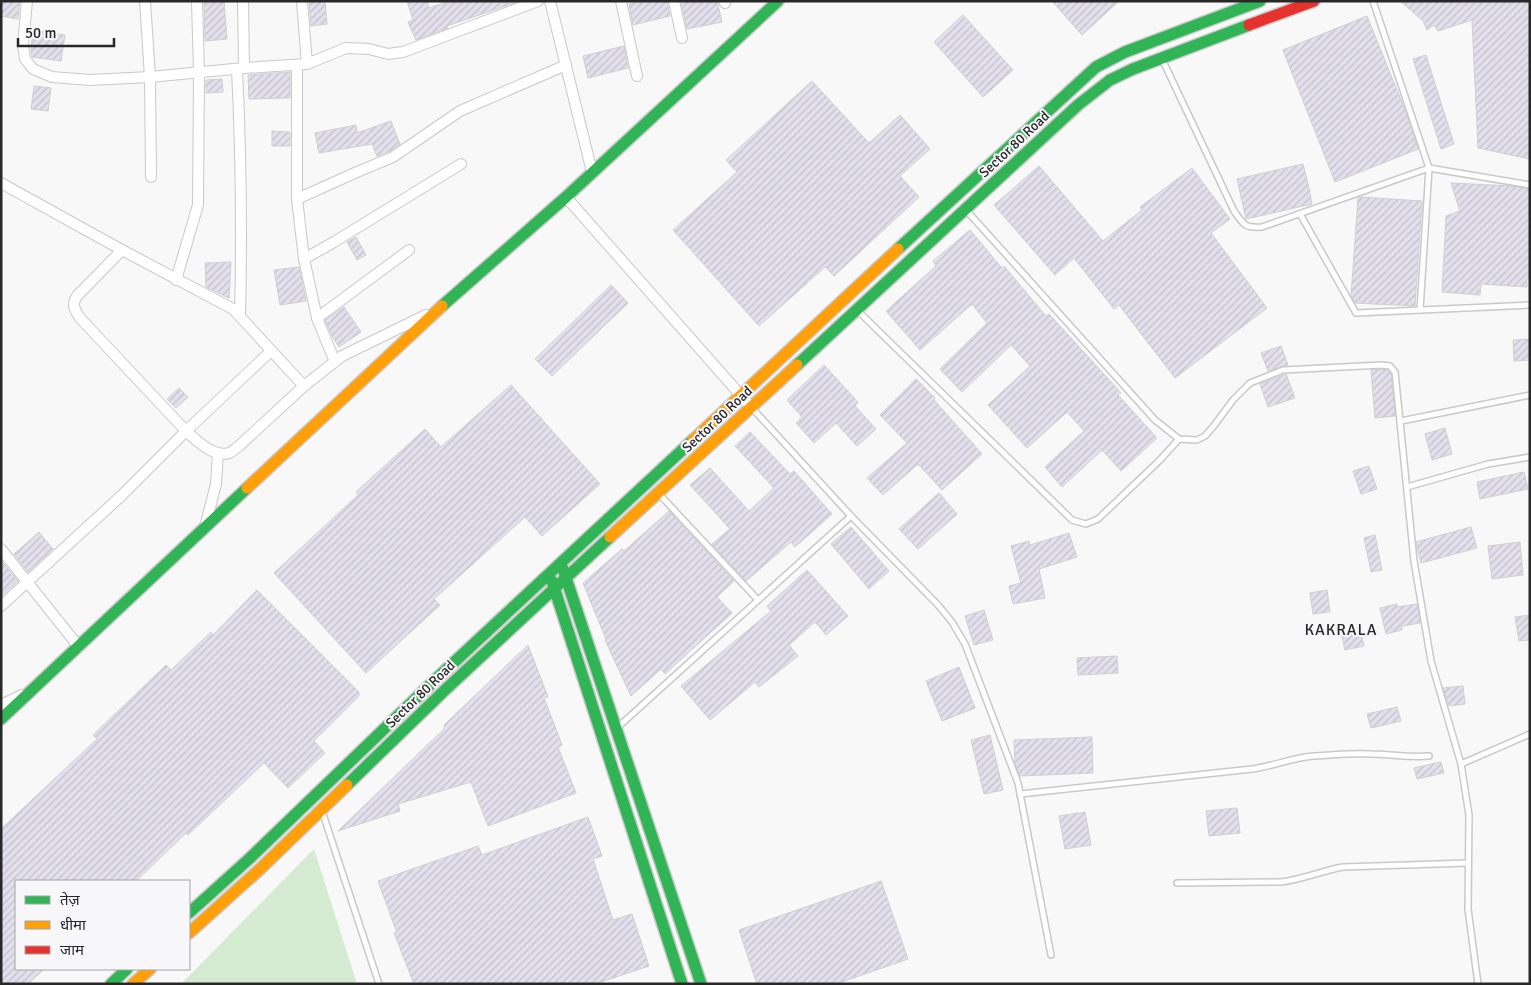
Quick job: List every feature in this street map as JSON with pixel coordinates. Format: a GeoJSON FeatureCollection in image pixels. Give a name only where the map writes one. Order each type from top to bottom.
{"type":"FeatureCollection","features":[{"type":"Feature","properties":{"kind":"street"},"geometry":{"type":"LineString","coordinates":[[27,1],[23,46],[25,59],[33,69],[52,77],[90,80],[150,77],[302,64],[346,48],[369,49],[388,54],[403,52],[538,1]]}},
{"type":"Feature","properties":{"kind":"street"},"geometry":{"type":"LineString","coordinates":[[145,1],[150,77],[151,177]]}},
{"type":"Feature","properties":{"kind":"street"},"geometry":{"type":"LineString","coordinates":[[176,280],[198,205],[199,72],[197,1]]}},
{"type":"Feature","properties":{"kind":"street"},"geometry":{"type":"LineString","coordinates":[[240,316],[242,195],[241,68],[244,1]]}},
{"type":"Feature","properties":{"kind":"street"},"geometry":{"type":"LineString","coordinates":[[302,1],[302,64],[297,199],[304,259],[317,318],[335,362]]}},
{"type":"Feature","properties":{"kind":"street"},"geometry":{"type":"LineString","coordinates":[[550,1],[592,172]]}},
{"type":"Feature","properties":{"kind":"street"},"geometry":{"type":"LineString","coordinates":[[621,1],[637,76]]}},
{"type":"Feature","properties":{"kind":"street"},"geometry":{"type":"LineString","coordinates":[[674,1],[682,38]]}},
{"type":"Feature","properties":{"kind":"street","name":"Sector 80 Road"},"geometry":{"type":"LineString","coordinates":[[190,912],[549,574],[1096,67],[1125,52],[1260,1]]}},
{"type":"Feature","properties":{"kind":"street","name":"Sector 80 Road"},"geometry":{"type":"LineString","coordinates":[[190,932],[259,870],[566,577],[1078,105],[1110,80],[1161,58],[1314,1]]}},
{"type":"Feature","properties":{"kind":"street"},"geometry":{"type":"LineString","coordinates":[[1,719],[438,309],[566,196],[775,2]]}},
{"type":"Feature","properties":{"kind":"street"},"geometry":{"type":"LineString","coordinates":[[297,199],[393,157],[460,111],[566,65]]}},
{"type":"Feature","properties":{"kind":"street"},"geometry":{"type":"LineString","coordinates":[[304,259],[461,164]]}},
{"type":"Feature","properties":{"kind":"street"},"geometry":{"type":"LineString","coordinates":[[1,183],[176,280],[233,309],[304,386]]}},
{"type":"Feature","properties":{"kind":"street"},"geometry":{"type":"LineString","coordinates":[[566,196],[751,407]]}},
{"type":"Feature","properties":{"kind":"street"},"geometry":{"type":"LineString","coordinates":[[122,250],[77,296],[73,302],[74,307],[80,318],[186,432],[204,446],[218,453],[228,454],[239,446],[304,386],[342,356],[438,309]]}},
{"type":"Feature","properties":{"kind":"street"},"geometry":{"type":"LineString","coordinates":[[317,318],[409,250]]}},
{"type":"Feature","properties":{"kind":"street"},"geometry":{"type":"LineString","coordinates":[[1,606],[120,497],[271,351]]}},
{"type":"Feature","properties":{"kind":"street"},"geometry":{"type":"LineString","coordinates":[[205,528],[216,484],[218,453]]}},
{"type":"Feature","properties":{"kind":"street"},"geometry":{"type":"LineString","coordinates":[[1,549],[79,647]]}},
{"type":"Feature","properties":{"kind":"street"},"geometry":{"type":"LineString","coordinates":[[561,563],[701,984]]}},
{"type":"Feature","properties":{"kind":"street"},"geometry":{"type":"LineString","coordinates":[[549,574],[682,984]]}},
{"type":"Feature","properties":{"kind":"street"},"geometry":{"type":"LineString","coordinates":[[1,705],[32,691]]}},
{"type":"Feature","properties":{"kind":"street"},"geometry":{"type":"LineString","coordinates":[[132,984],[149,970]]}},
{"type":"Feature","properties":{"kind":"street"},"geometry":{"type":"LineString","coordinates":[[110,984],[124,972]]}},
{"type":"Feature","properties":{"kind":"lane"},"geometry":{"type":"LineString","coordinates":[[1373,1],[1429,168],[1420,310]]}},
{"type":"Feature","properties":{"kind":"lane"},"geometry":{"type":"LineString","coordinates":[[1161,58],[1234,211],[1244,225],[1262,227],[1429,168],[1530,185]]}},
{"type":"Feature","properties":{"kind":"lane"},"geometry":{"type":"LineString","coordinates":[[953,198],[966,210],[1155,420],[1179,439],[1197,440],[1205,436],[1233,400],[1250,383],[1283,370],[1382,365],[1390,366],[1395,372],[1414,561],[1431,661],[1461,764],[1468,801],[1468,909],[1478,984]]}},
{"type":"Feature","properties":{"kind":"lane"},"geometry":{"type":"LineString","coordinates":[[1300,214],[1356,313],[1530,305]]}},
{"type":"Feature","properties":{"kind":"lane"},"geometry":{"type":"LineString","coordinates":[[857,310],[1072,520],[1086,524],[1098,519],[1159,461],[1179,439]]}},
{"type":"Feature","properties":{"kind":"lane"},"geometry":{"type":"LineString","coordinates":[[1401,421],[1530,395]]}},
{"type":"Feature","properties":{"kind":"lane"},"geometry":{"type":"LineString","coordinates":[[751,407],[851,516],[938,605],[952,622],[965,644],[1018,783],[1051,955]]}},
{"type":"Feature","properties":{"kind":"lane"},"geometry":{"type":"LineString","coordinates":[[1407,487],[1488,464],[1530,457]]}},
{"type":"Feature","properties":{"kind":"lane"},"geometry":{"type":"LineString","coordinates":[[658,493],[758,600]]}},
{"type":"Feature","properties":{"kind":"lane"},"geometry":{"type":"LineString","coordinates":[[617,728],[851,516]]}},
{"type":"Feature","properties":{"kind":"lane"},"geometry":{"type":"LineString","coordinates":[[1461,764],[1530,734]]}},
{"type":"Feature","properties":{"kind":"lane"},"geometry":{"type":"LineString","coordinates":[[1020,794],[1252,769],[1294,758],[1312,756],[1370,754],[1429,756]]}},
{"type":"Feature","properties":{"kind":"lane"},"geometry":{"type":"LineString","coordinates":[[316,794],[379,984]]}},
{"type":"Feature","properties":{"kind":"lane"},"geometry":{"type":"LineString","coordinates":[[1177,883],[1281,882],[1296,880],[1326,870],[1343,868],[1468,864]]}},
{"type":"Feature","properties":{"kind":"lane"},"geometry":{"type":"LineString","coordinates":[[124,972],[132,984]]}},
{"type":"Feature","properties":{"kind":"green space"},"geometry":{"type":"Polygon","coordinates":[[[314,849],[357,984],[181,984],[314,849]]]}},
{"type":"Feature","properties":{"kind":"building"},"geometry":{"type":"Polygon","coordinates":[[[1,1],[20,1],[18,19],[1,16],[1,1]]]}},
{"type":"Feature","properties":{"kind":"building"},"geometry":{"type":"Polygon","coordinates":[[[204,1],[224,1],[227,39],[205,41],[204,1]]]}},
{"type":"Feature","properties":{"kind":"building"},"geometry":{"type":"Polygon","coordinates":[[[325,1],[327,24],[311,26],[309,2],[325,1]]]}},
{"type":"Feature","properties":{"kind":"building"},"geometry":{"type":"Polygon","coordinates":[[[407,1],[427,1],[429,8],[449,1],[517,2],[447,26],[448,28],[416,40],[408,22],[413,20],[407,1]]]}},
{"type":"Feature","properties":{"kind":"building"},"geometry":{"type":"Polygon","coordinates":[[[640,1],[667,1],[670,16],[633,25],[629,4],[640,1]]]}},
{"type":"Feature","properties":{"kind":"building"},"geometry":{"type":"Polygon","coordinates":[[[681,1],[717,1],[722,22],[687,29],[681,1]]]}},
{"type":"Feature","properties":{"kind":"building"},"geometry":{"type":"Polygon","coordinates":[[[1052,1],[1119,1],[1082,35],[1052,1]]]}},
{"type":"Feature","properties":{"kind":"building"},"geometry":{"type":"Polygon","coordinates":[[[1400,1],[1530,1],[1530,159],[1478,148],[1472,20],[1438,31],[1434,25],[1427,30],[1423,21],[1400,1]]]}},
{"type":"Feature","properties":{"kind":"building"},"geometry":{"type":"Polygon","coordinates":[[[963,15],[1013,70],[983,97],[934,42],[963,15]]]}},
{"type":"Feature","properties":{"kind":"building"},"geometry":{"type":"Polygon","coordinates":[[[1367,16],[1407,115],[1418,149],[1335,182],[1283,50],[1367,16]]]}},
{"type":"Feature","properties":{"kind":"building"},"geometry":{"type":"Polygon","coordinates":[[[33,30],[65,35],[61,61],[32,57],[33,30]]]}},
{"type":"Feature","properties":{"kind":"building"},"geometry":{"type":"Polygon","coordinates":[[[624,46],[628,68],[588,78],[583,56],[624,46]]]}},
{"type":"Feature","properties":{"kind":"building"},"geometry":{"type":"Polygon","coordinates":[[[1426,55],[1454,144],[1441,149],[1413,59],[1426,55]]]}},
{"type":"Feature","properties":{"kind":"building"},"geometry":{"type":"Polygon","coordinates":[[[290,72],[290,98],[249,99],[248,75],[290,72]]]}},
{"type":"Feature","properties":{"kind":"building"},"geometry":{"type":"Polygon","coordinates":[[[222,79],[223,92],[206,93],[206,80],[222,79]]]}},
{"type":"Feature","properties":{"kind":"building"},"geometry":{"type":"Polygon","coordinates":[[[812,81],[869,143],[900,115],[930,149],[900,176],[919,197],[834,276],[825,267],[759,326],[673,230],[737,172],[726,160],[812,81]]]}},
{"type":"Feature","properties":{"kind":"building"},"geometry":{"type":"Polygon","coordinates":[[[34,86],[51,88],[48,111],[31,109],[34,86]]]}},
{"type":"Feature","properties":{"kind":"building"},"geometry":{"type":"Polygon","coordinates":[[[391,121],[400,144],[390,151],[377,156],[372,144],[319,153],[315,133],[356,125],[357,133],[391,121]]]}},
{"type":"Feature","properties":{"kind":"building"},"geometry":{"type":"Polygon","coordinates":[[[272,131],[290,132],[290,146],[272,146],[272,131]]]}},
{"type":"Feature","properties":{"kind":"building"},"geometry":{"type":"Polygon","coordinates":[[[1303,164],[1310,192],[1307,193],[1310,193],[1312,204],[1246,219],[1237,179],[1303,164]]]}},
{"type":"Feature","properties":{"kind":"building"},"geometry":{"type":"Polygon","coordinates":[[[1039,166],[1103,241],[1142,210],[1140,207],[1192,168],[1230,219],[1211,233],[1267,308],[1175,378],[1119,305],[1114,309],[1074,258],[1055,275],[994,205],[1039,166]]]}},
{"type":"Feature","properties":{"kind":"building"},"geometry":{"type":"Polygon","coordinates":[[[1451,183],[1511,186],[1530,189],[1530,279],[1527,278],[1527,287],[1481,284],[1480,295],[1442,292],[1446,216],[1460,211],[1451,183]]]}},
{"type":"Feature","properties":{"kind":"building"},"geometry":{"type":"Polygon","coordinates":[[[1358,198],[1422,201],[1415,306],[1355,303],[1351,296],[1358,198]]]}},
{"type":"Feature","properties":{"kind":"building"},"geometry":{"type":"Polygon","coordinates":[[[970,230],[1002,268],[1004,266],[1046,316],[1049,314],[1121,393],[1118,395],[1157,438],[1121,471],[1102,450],[1062,487],[1045,467],[1084,431],[1067,412],[1027,448],[988,405],[1030,366],[1011,345],[962,392],[940,369],[987,323],[972,304],[920,350],[886,311],[936,266],[933,261],[970,230]]]}},
{"type":"Feature","properties":{"kind":"building"},"geometry":{"type":"Polygon","coordinates":[[[356,237],[366,255],[357,260],[347,242],[356,237]]]}},
{"type":"Feature","properties":{"kind":"building"},"geometry":{"type":"Polygon","coordinates":[[[231,262],[229,298],[206,287],[205,263],[231,262]]]}},
{"type":"Feature","properties":{"kind":"building"},"geometry":{"type":"Polygon","coordinates":[[[299,267],[306,301],[280,305],[274,270],[299,267]]]}},
{"type":"Feature","properties":{"kind":"building"},"geometry":{"type":"Polygon","coordinates":[[[611,285],[628,303],[552,376],[535,359],[611,285]]]}},
{"type":"Feature","properties":{"kind":"building"},"geometry":{"type":"Polygon","coordinates":[[[344,307],[361,332],[339,347],[325,320],[344,307]]]}},
{"type":"Feature","properties":{"kind":"building"},"geometry":{"type":"Polygon","coordinates":[[[1530,339],[1530,360],[1514,361],[1513,340],[1530,339]]]}},
{"type":"Feature","properties":{"kind":"building"},"geometry":{"type":"Polygon","coordinates":[[[1281,346],[1288,365],[1268,371],[1261,353],[1281,346]]]}},
{"type":"Feature","properties":{"kind":"building"},"geometry":{"type":"Polygon","coordinates":[[[824,365],[858,402],[855,406],[876,429],[857,446],[836,423],[814,443],[796,423],[802,417],[787,400],[824,365]]]}},
{"type":"Feature","properties":{"kind":"building"},"geometry":{"type":"Polygon","coordinates":[[[1371,370],[1388,370],[1391,374],[1395,416],[1375,418],[1371,370]]]}},
{"type":"Feature","properties":{"kind":"building"},"geometry":{"type":"Polygon","coordinates":[[[1286,374],[1295,398],[1268,407],[1260,384],[1286,374]]]}},
{"type":"Feature","properties":{"kind":"building"},"geometry":{"type":"Polygon","coordinates":[[[916,379],[935,398],[934,400],[982,454],[942,490],[918,464],[883,495],[867,478],[907,443],[880,415],[916,379]]]}},
{"type":"Feature","properties":{"kind":"building"},"geometry":{"type":"Polygon","coordinates":[[[511,385],[600,484],[542,536],[525,517],[434,599],[440,605],[366,673],[274,573],[359,494],[356,492],[425,429],[441,447],[511,385]]]}},
{"type":"Feature","properties":{"kind":"building"},"geometry":{"type":"Polygon","coordinates":[[[179,388],[188,397],[176,408],[167,399],[179,388]]]}},
{"type":"Feature","properties":{"kind":"building"},"geometry":{"type":"Polygon","coordinates":[[[1445,428],[1452,454],[1432,460],[1425,434],[1445,428]]]}},
{"type":"Feature","properties":{"kind":"building"},"geometry":{"type":"Polygon","coordinates":[[[750,432],[790,474],[794,471],[832,514],[795,547],[791,542],[746,581],[712,544],[730,529],[690,485],[710,468],[749,511],[774,488],[735,446],[750,432]]]}},
{"type":"Feature","properties":{"kind":"building"},"geometry":{"type":"Polygon","coordinates":[[[1369,466],[1377,489],[1361,494],[1353,471],[1369,466]]]}},
{"type":"Feature","properties":{"kind":"building"},"geometry":{"type":"Polygon","coordinates":[[[1524,472],[1528,489],[1480,499],[1477,482],[1524,472]]]}},
{"type":"Feature","properties":{"kind":"building"},"geometry":{"type":"Polygon","coordinates":[[[939,493],[957,514],[918,549],[899,529],[939,493]]]}},
{"type":"Feature","properties":{"kind":"building"},"geometry":{"type":"Polygon","coordinates":[[[669,511],[734,581],[717,597],[732,613],[665,674],[661,669],[631,696],[605,640],[583,583],[622,549],[624,551],[669,511]]]}},
{"type":"Feature","properties":{"kind":"building"},"geometry":{"type":"Polygon","coordinates":[[[851,527],[889,571],[869,589],[831,544],[851,527]]]}},
{"type":"Feature","properties":{"kind":"building"},"geometry":{"type":"Polygon","coordinates":[[[1471,527],[1477,548],[1421,563],[1416,542],[1471,527]]]}},
{"type":"Feature","properties":{"kind":"building"},"geometry":{"type":"Polygon","coordinates":[[[39,532],[53,549],[28,572],[14,554],[39,532]]]}},
{"type":"Feature","properties":{"kind":"building"},"geometry":{"type":"Polygon","coordinates":[[[1069,533],[1077,557],[1039,569],[1045,598],[1013,604],[1009,586],[1021,583],[1011,546],[1029,541],[1030,545],[1069,533]]]}},
{"type":"Feature","properties":{"kind":"building"},"geometry":{"type":"Polygon","coordinates":[[[1375,535],[1382,570],[1371,572],[1364,538],[1375,535]]]}},
{"type":"Feature","properties":{"kind":"building"},"geometry":{"type":"Polygon","coordinates":[[[1520,542],[1523,575],[1492,579],[1488,546],[1520,542]]]}},
{"type":"Feature","properties":{"kind":"building"},"geometry":{"type":"Polygon","coordinates":[[[3,563],[18,581],[1,596],[1,564],[3,563]]]}},
{"type":"Feature","properties":{"kind":"building"},"geometry":{"type":"Polygon","coordinates":[[[807,570],[848,616],[826,635],[815,622],[789,645],[798,656],[759,687],[755,682],[710,720],[681,686],[771,611],[767,606],[807,570]]]}},
{"type":"Feature","properties":{"kind":"building"},"geometry":{"type":"Polygon","coordinates":[[[257,590],[359,692],[359,696],[314,741],[325,753],[288,788],[264,763],[137,880],[15,880],[15,970],[43,970],[28,984],[1,984],[1,829],[97,739],[93,735],[166,665],[171,670],[211,632],[213,635],[257,590]]]}},
{"type":"Feature","properties":{"kind":"building"},"geometry":{"type":"Polygon","coordinates":[[[1327,590],[1330,612],[1313,614],[1310,593],[1327,590]]]}},
{"type":"Feature","properties":{"kind":"building"},"geometry":{"type":"Polygon","coordinates":[[[1397,604],[1397,607],[1417,604],[1420,623],[1402,626],[1402,630],[1386,634],[1380,608],[1397,604]]]}},
{"type":"Feature","properties":{"kind":"building"},"geometry":{"type":"Polygon","coordinates":[[[984,610],[993,640],[974,645],[965,616],[984,610]]]}},
{"type":"Feature","properties":{"kind":"building"},"geometry":{"type":"Polygon","coordinates":[[[1530,615],[1530,640],[1519,641],[1515,617],[1530,615]]]}},
{"type":"Feature","properties":{"kind":"building"},"geometry":{"type":"Polygon","coordinates":[[[1360,628],[1364,646],[1345,650],[1341,632],[1360,628]]]}},
{"type":"Feature","properties":{"kind":"building"},"geometry":{"type":"Polygon","coordinates":[[[528,645],[548,697],[544,698],[562,745],[558,747],[576,793],[488,826],[471,782],[398,804],[400,811],[338,831],[445,728],[444,725],[528,645]]]}},
{"type":"Feature","properties":{"kind":"building"},"geometry":{"type":"Polygon","coordinates":[[[1117,656],[1118,673],[1078,675],[1077,658],[1117,656]]]}},
{"type":"Feature","properties":{"kind":"building"},"geometry":{"type":"Polygon","coordinates":[[[959,667],[975,708],[942,721],[926,681],[959,667]]]}},
{"type":"Feature","properties":{"kind":"building"},"geometry":{"type":"Polygon","coordinates":[[[1463,686],[1465,704],[1449,706],[1443,688],[1463,686]]]}},
{"type":"Feature","properties":{"kind":"building"},"geometry":{"type":"Polygon","coordinates":[[[1397,707],[1401,721],[1371,728],[1367,714],[1397,707]]]}},
{"type":"Feature","properties":{"kind":"building"},"geometry":{"type":"Polygon","coordinates":[[[990,735],[1003,790],[984,794],[971,740],[990,735]]]}},
{"type":"Feature","properties":{"kind":"building"},"geometry":{"type":"Polygon","coordinates":[[[1092,737],[1093,773],[1020,776],[1015,764],[1014,740],[1092,737]]]}},
{"type":"Feature","properties":{"kind":"building"},"geometry":{"type":"Polygon","coordinates":[[[1441,762],[1444,773],[1417,779],[1414,768],[1441,762]]]}},
{"type":"Feature","properties":{"kind":"building"},"geometry":{"type":"Polygon","coordinates":[[[1237,808],[1240,833],[1209,836],[1206,811],[1237,808]]]}},
{"type":"Feature","properties":{"kind":"building"},"geometry":{"type":"Polygon","coordinates":[[[1085,812],[1091,845],[1065,849],[1059,816],[1085,812]]]}},
{"type":"Feature","properties":{"kind":"building"},"geometry":{"type":"Polygon","coordinates":[[[588,817],[602,856],[593,859],[613,920],[632,914],[649,966],[595,984],[414,984],[394,933],[397,933],[378,881],[478,846],[482,855],[588,817]]]}},
{"type":"Feature","properties":{"kind":"building"},"geometry":{"type":"Polygon","coordinates":[[[881,881],[908,959],[836,984],[757,984],[739,930],[881,881]]]}},
{"type":"Feature","properties":{"kind":"traffic: fast"},"geometry":{"type":"LineString","coordinates":[[442,306],[566,197],[778,1]]}},
{"type":"Feature","properties":{"kind":"traffic: fast"},"geometry":{"type":"LineString","coordinates":[[898,249],[1096,67],[1125,52],[1260,1]]}},
{"type":"Feature","properties":{"kind":"traffic: fast"},"geometry":{"type":"LineString","coordinates":[[797,365],[1078,105],[1110,80],[1133,69],[1249,25]]}},
{"type":"Feature","properties":{"kind":"traffic: fast"},"geometry":{"type":"LineString","coordinates":[[190,912],[249,859],[436,679],[693,440]]}},
{"type":"Feature","properties":{"kind":"traffic: fast"},"geometry":{"type":"LineString","coordinates":[[1,719],[247,488]]}},
{"type":"Feature","properties":{"kind":"traffic: fast"},"geometry":{"type":"LineString","coordinates":[[347,785],[446,689],[610,537]]}},
{"type":"Feature","properties":{"kind":"traffic: fast"},"geometry":{"type":"LineString","coordinates":[[563,569],[701,984]]}},
{"type":"Feature","properties":{"kind":"traffic: fast"},"geometry":{"type":"LineString","coordinates":[[552,581],[682,984]]}},
{"type":"Feature","properties":{"kind":"traffic: fast"},"geometry":{"type":"LineString","coordinates":[[111,984],[126,970]]}},
{"type":"Feature","properties":{"kind":"traffic: slow"},"geometry":{"type":"LineString","coordinates":[[693,440],[898,249]]}},
{"type":"Feature","properties":{"kind":"traffic: slow"},"geometry":{"type":"LineString","coordinates":[[247,488],[442,306]]}},
{"type":"Feature","properties":{"kind":"traffic: slow"},"geometry":{"type":"LineString","coordinates":[[610,537],[797,365]]}},
{"type":"Feature","properties":{"kind":"traffic: slow"},"geometry":{"type":"LineString","coordinates":[[190,932],[259,870],[347,785]]}},
{"type":"Feature","properties":{"kind":"traffic: slow"},"geometry":{"type":"LineString","coordinates":[[133,984],[149,970]]}},
{"type":"Feature","properties":{"kind":"traffic: jam"},"geometry":{"type":"LineString","coordinates":[[1249,25],[1314,1]]}},
{"type":"Feature","properties":{"kind":"district","name":"KAKRALA"},"geometry":{"type":"Point","coordinates":[1341,629]}}]}
